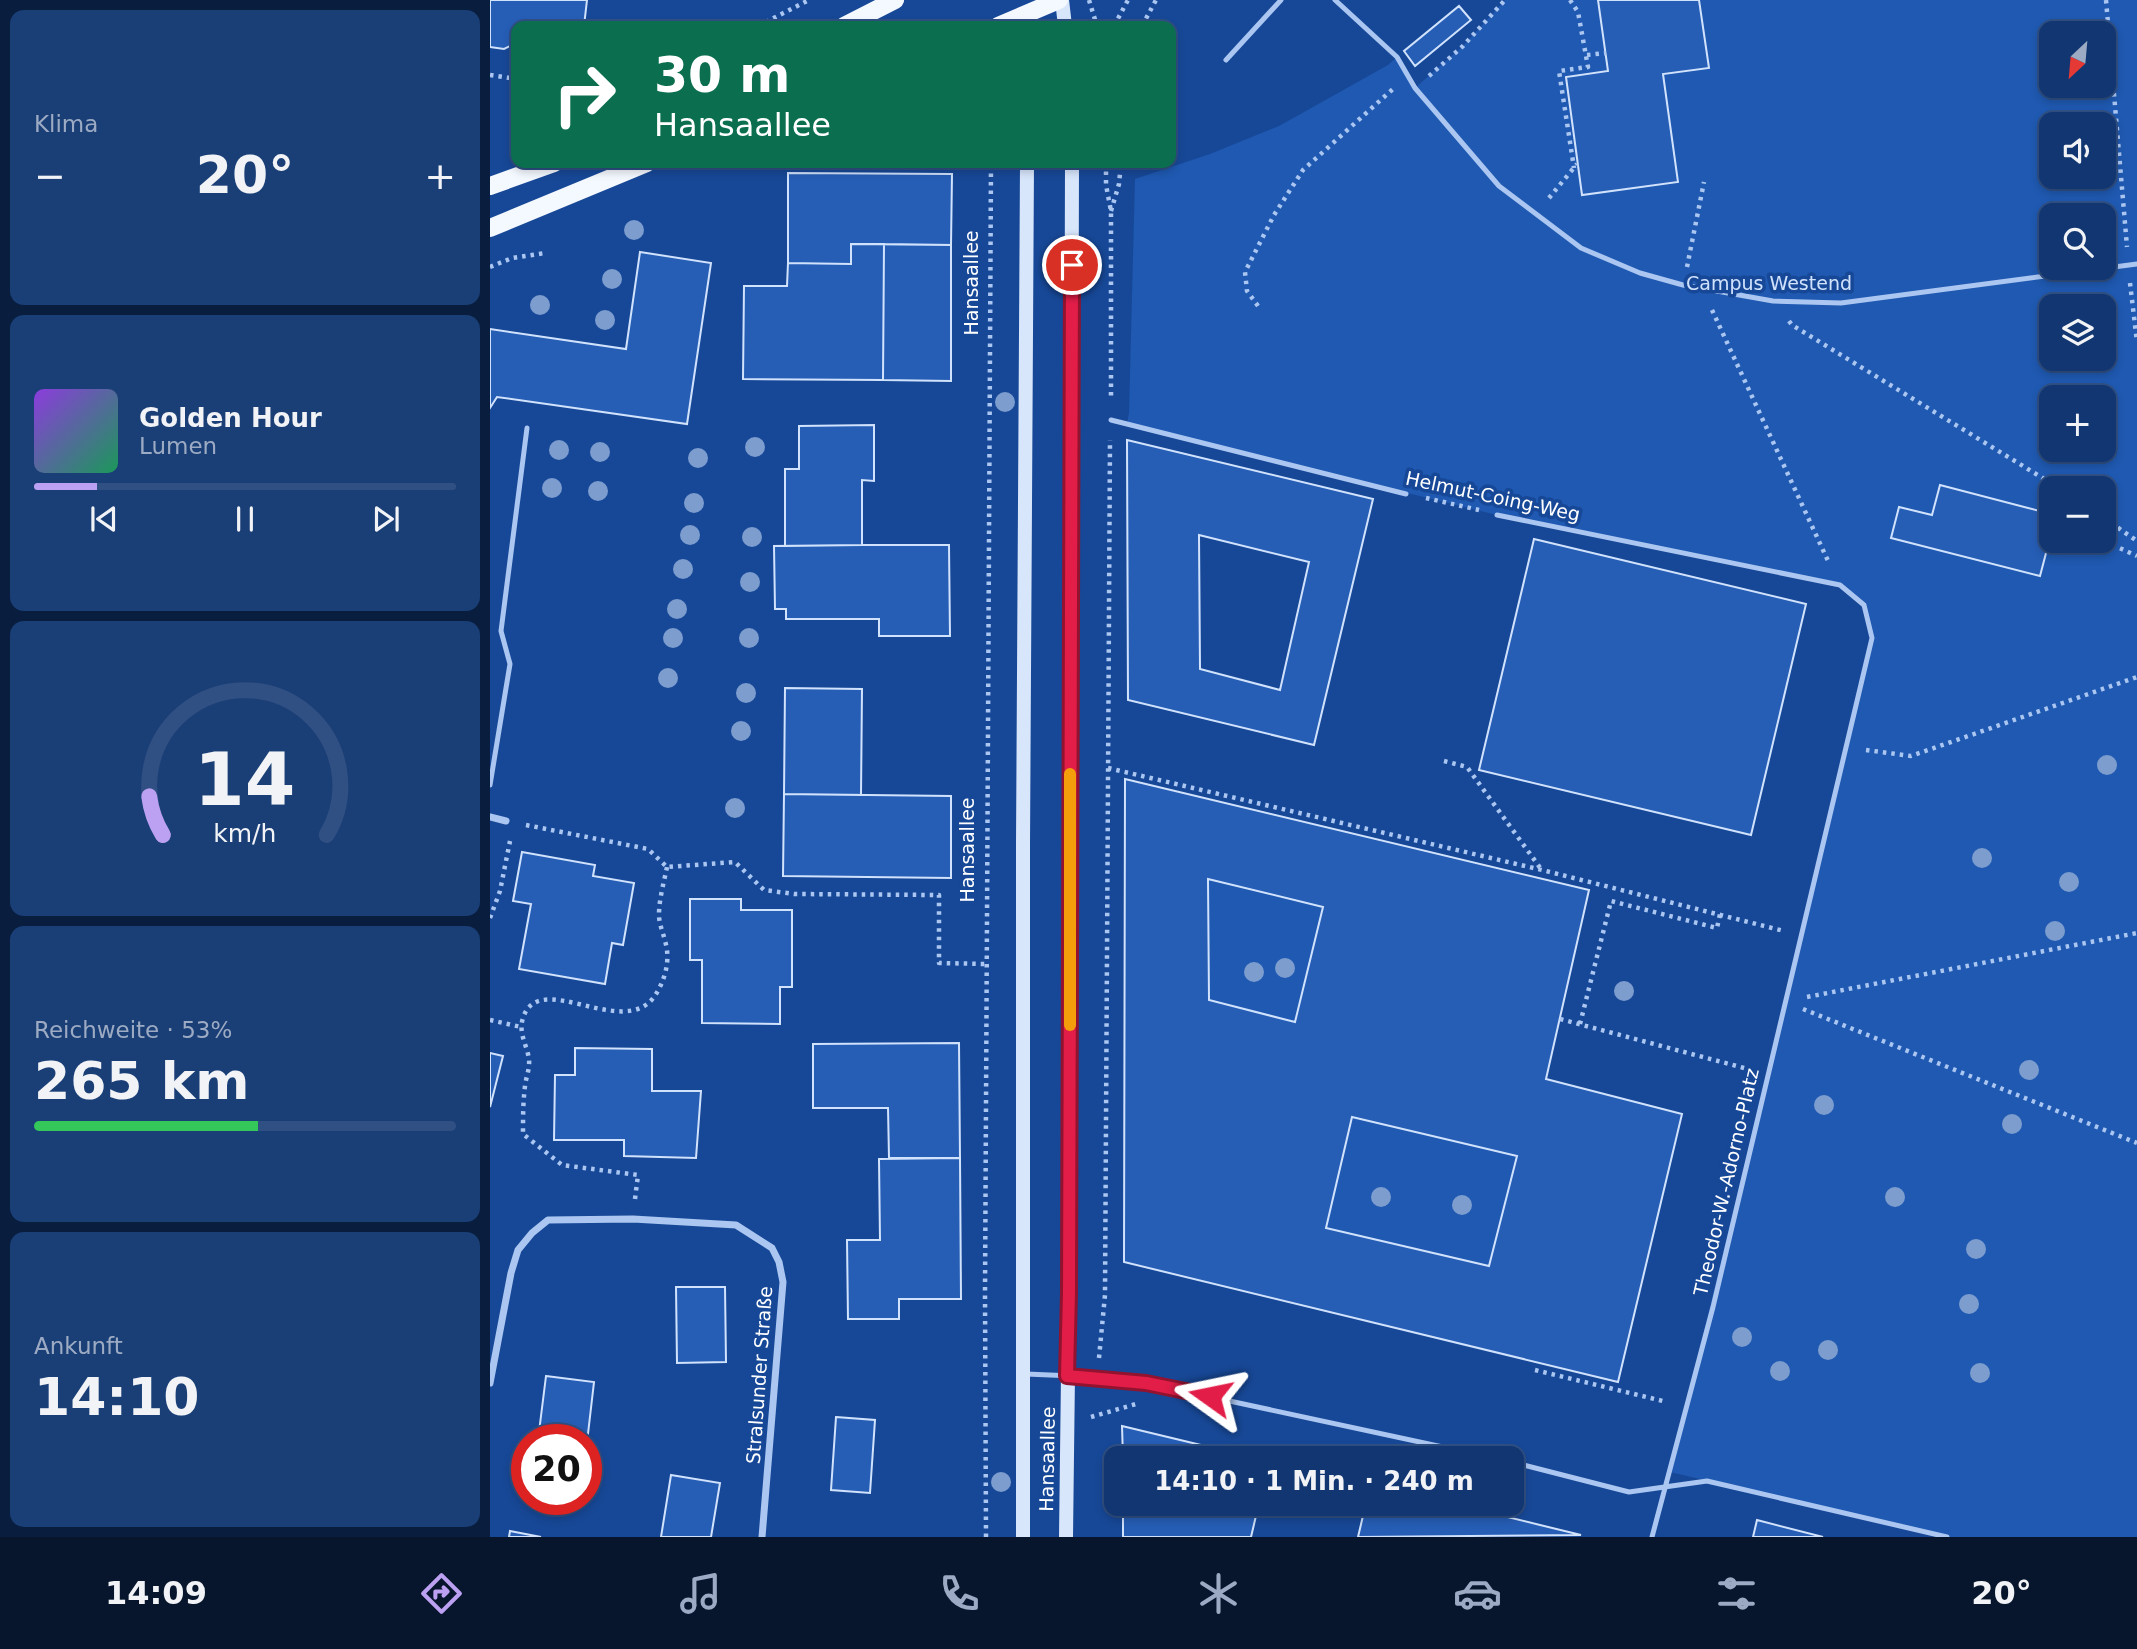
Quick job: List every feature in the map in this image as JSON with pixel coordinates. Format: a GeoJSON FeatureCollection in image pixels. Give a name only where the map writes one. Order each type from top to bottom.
{"type":"FeatureCollection","features":[{"type":"Feature","properties":{"kind":"main road"},"geometry":{"type":"LineString","coordinates":[[854,21],[895,0]]}},
{"type":"Feature","properties":{"kind":"main road"},"geometry":{"type":"LineString","coordinates":[[1009,21],[1060,0],[1064,21]]}},
{"type":"Feature","properties":{"kind":"main road"},"geometry":{"type":"LineString","coordinates":[[490,186],[542,168]]}},
{"type":"Feature","properties":{"kind":"main road"},"geometry":{"type":"LineString","coordinates":[[490,228],[635,168]]}},
{"type":"Feature","properties":{"kind":"main road","name":"Hansaallee"},"geometry":{"type":"LineString","coordinates":[[1023,1537],[1027,168]]}},
{"type":"Feature","properties":{"kind":"main road","name":"Hansaallee"},"geometry":{"type":"LineString","coordinates":[[1066,1537],[1072,168]]}},
{"type":"Feature","properties":{"kind":"street"},"geometry":{"type":"LineString","coordinates":[[490,817],[510,822]]}},
{"type":"Feature","properties":{"kind":"street","name":"Stralsunder Straße"},"geometry":{"type":"LineString","coordinates":[[490,1383],[511,1273],[518,1250],[532,1233],[548,1220],[633,1219],[736,1226],[772,1248],[779,1262],[783,1282],[762,1537]]}},
{"type":"Feature","properties":{"kind":"lane"},"geometry":{"type":"LineString","coordinates":[[1226,60],[1281,0]]}},
{"type":"Feature","properties":{"kind":"lane"},"geometry":{"type":"LineString","coordinates":[[1335,0],[1397,57],[1415,88],[1499,186],[1581,248],[1640,273],[1683,285],[1773,301],[1841,303],[2137,264]]}},
{"type":"Feature","properties":{"kind":"lane","name":"Helmut-Coing-Weg"},"geometry":{"type":"LineString","coordinates":[[1111,420],[1406,494]]}},
{"type":"Feature","properties":{"kind":"lane"},"geometry":{"type":"LineString","coordinates":[[490,785],[510,664],[501,631],[527,428]]}},
{"type":"Feature","properties":{"kind":"lane","name":"Helmut-Coing-Weg"},"geometry":{"type":"LineString","coordinates":[[1497,514],[1840,585],[1864,605]]}},
{"type":"Feature","properties":{"kind":"lane","name":"Theodor-W.-Adorno-Platz"},"geometry":{"type":"LineString","coordinates":[[1652,1537],[1713,1307],[1784,1001],[1848,747],[1872,638],[1864,605]]}},
{"type":"Feature","properties":{"kind":"lane"},"geometry":{"type":"LineString","coordinates":[[1023,1374],[1146,1383],[1438,1446]]}},
{"type":"Feature","properties":{"kind":"lane"},"geometry":{"type":"LineString","coordinates":[[1524,1465],[1629,1492],[1707,1481],[1947,1537]]}},
{"type":"Feature","properties":{"kind":"path"},"geometry":{"type":"LineString","coordinates":[[768,21],[808,0]]}},
{"type":"Feature","properties":{"kind":"path"},"geometry":{"type":"LineString","coordinates":[[1089,0],[1095,21]]}},
{"type":"Feature","properties":{"kind":"path"},"geometry":{"type":"LineString","coordinates":[[1117,21],[1128,0]]}},
{"type":"Feature","properties":{"kind":"path"},"geometry":{"type":"LineString","coordinates":[[1145,21],[1156,0]]}},
{"type":"Feature","properties":{"kind":"path"},"geometry":{"type":"LineString","coordinates":[[1415,88],[1463,46],[1505,0]]}},
{"type":"Feature","properties":{"kind":"path"},"geometry":{"type":"LineString","coordinates":[[1536,214],[1576,166],[1559,72],[1588,67],[1578,12],[1570,0]]}},
{"type":"Feature","properties":{"kind":"path"},"geometry":{"type":"LineString","coordinates":[[2106,0],[2137,342]]}},
{"type":"Feature","properties":{"kind":"path"},"geometry":{"type":"LineString","coordinates":[[1587,55],[1606,53]]}},
{"type":"Feature","properties":{"kind":"path"},"geometry":{"type":"LineString","coordinates":[[490,75],[511,78]]}},
{"type":"Feature","properties":{"kind":"path"},"geometry":{"type":"LineString","coordinates":[[1258,306],[1247,291],[1245,272],[1274,215],[1303,170],[1408,76]]}},
{"type":"Feature","properties":{"kind":"path","name":"Hansaallee"},"geometry":{"type":"LineString","coordinates":[[986,1537],[991,168]]}},
{"type":"Feature","properties":{"kind":"path"},"geometry":{"type":"LineString","coordinates":[[1105,1295],[1111,420],[1111,211],[1106,168]]}},
{"type":"Feature","properties":{"kind":"path"},"geometry":{"type":"LineString","coordinates":[[1111,211],[1121,168]]}},
{"type":"Feature","properties":{"kind":"path"},"geometry":{"type":"LineString","coordinates":[[1683,285],[1704,182]]}},
{"type":"Feature","properties":{"kind":"path"},"geometry":{"type":"LineString","coordinates":[[490,267],[512,258],[545,253]]}},
{"type":"Feature","properties":{"kind":"path"},"geometry":{"type":"LineString","coordinates":[[1701,288],[1840,585]]}},
{"type":"Feature","properties":{"kind":"path"},"geometry":{"type":"LineString","coordinates":[[1773,301],[1792,326],[2039,476]]}},
{"type":"Feature","properties":{"kind":"path","name":"Helmut-Coing-Weg"},"geometry":{"type":"LineString","coordinates":[[1406,494],[1497,514]]}},
{"type":"Feature","properties":{"kind":"path"},"geometry":{"type":"LineString","coordinates":[[2116,526],[2137,541]]}},
{"type":"Feature","properties":{"kind":"path"},"geometry":{"type":"LineString","coordinates":[[2116,546],[2137,556]]}},
{"type":"Feature","properties":{"kind":"path"},"geometry":{"type":"LineString","coordinates":[[1848,747],[1911,756],[2137,677]]}},
{"type":"Feature","properties":{"kind":"path"},"geometry":{"type":"LineString","coordinates":[[1444,761],[1467,767],[1542,870]]}},
{"type":"Feature","properties":{"kind":"path"},"geometry":{"type":"LineString","coordinates":[[1108,768],[1542,870],[1800,935]]}},
{"type":"Feature","properties":{"kind":"path"},"geometry":{"type":"LineString","coordinates":[[490,918],[500,891],[510,822],[648,849],[667,867],[735,862],[764,890],[794,894],[939,895],[939,963],[986,964]]}},
{"type":"Feature","properties":{"kind":"path"},"geometry":{"type":"LineString","coordinates":[[633,1219],[638,1175],[562,1165],[523,1134],[529,1057],[521,1027],[531,1004],[547,999],[563,1000],[611,1012],[642,1007],[653,998],[666,970],[668,956],[659,915],[667,867]]}},
{"type":"Feature","properties":{"kind":"path"},"geometry":{"type":"LineString","coordinates":[[1580,1024],[1611,901],[1717,928],[1720,914]]}},
{"type":"Feature","properties":{"kind":"path"},"geometry":{"type":"LineString","coordinates":[[1784,1001],[2137,933]]}},
{"type":"Feature","properties":{"kind":"path"},"geometry":{"type":"LineString","coordinates":[[1784,1001],[2137,1143]]}},
{"type":"Feature","properties":{"kind":"path"},"geometry":{"type":"LineString","coordinates":[[1560,1019],[1768,1073]]}},
{"type":"Feature","properties":{"kind":"path"},"geometry":{"type":"LineString","coordinates":[[490,1020],[521,1027]]}},
{"type":"Feature","properties":{"kind":"path"},"geometry":{"type":"LineString","coordinates":[[1535,1370],[1687,1407]]}},
{"type":"Feature","properties":{"kind":"green space","name":"Campus Westend"},"geometry":{"type":"Polygon","coordinates":[[[1505,0],[2137,0],[2137,1537],[1947,1537],[1670,1472],[1872,638],[1864,605],[1840,585],[1497,515],[1127,424],[1135,179],[1176,168],[1176,165],[1279,126],[1388,65],[1397,57],[1416,87],[1463,46],[1505,0]]]}},
{"type":"Feature","properties":{"kind":"green space"},"geometry":{"type":"Polygon","coordinates":[[[1208,879],[1323,907],[1295,1022],[1209,1000],[1208,879]]]}},
{"type":"Feature","properties":{"kind":"green space"},"geometry":{"type":"Polygon","coordinates":[[[1352,1117],[1517,1156],[1489,1266],[1326,1228],[1352,1117]]]}},
{"type":"Feature","properties":{"kind":"building"},"geometry":{"type":"Polygon","coordinates":[[[490,0],[587,0],[585,21],[511,21],[511,46],[504,49],[490,47],[490,0]]]}},
{"type":"Feature","properties":{"kind":"building"},"geometry":{"type":"Polygon","coordinates":[[[1598,0],[1699,0],[1709,68],[1663,74],[1678,182],[1582,195],[1566,77],[1608,71],[1598,0]]]}},
{"type":"Feature","properties":{"kind":"building"},"geometry":{"type":"Polygon","coordinates":[[[1459,6],[1471,20],[1415,66],[1404,51],[1459,6]]]}},
{"type":"Feature","properties":{"kind":"building"},"geometry":{"type":"Polygon","coordinates":[[[788,173],[952,174],[951,245],[851,244],[851,264],[788,263],[788,173]]]}},
{"type":"Feature","properties":{"kind":"building"},"geometry":{"type":"Polygon","coordinates":[[[851,244],[884,244],[883,380],[743,379],[744,286],[787,286],[788,263],[851,264],[851,244]]]}},
{"type":"Feature","properties":{"kind":"building"},"geometry":{"type":"Polygon","coordinates":[[[884,244],[951,245],[951,381],[883,380],[884,244]]]}},
{"type":"Feature","properties":{"kind":"building"},"geometry":{"type":"Polygon","coordinates":[[[640,252],[711,263],[687,424],[497,397],[490,408],[490,329],[626,349],[640,252]]]}},
{"type":"Feature","properties":{"kind":"building"},"geometry":{"type":"Polygon","coordinates":[[[874,425],[874,481],[862,480],[862,545],[785,546],[785,469],[799,469],[799,426],[874,425]]]}},
{"type":"Feature","properties":{"kind":"building"},"geometry":{"type":"Polygon","coordinates":[[[1127,440],[1373,499],[1314,745],[1128,700],[1127,440]],[[1199,535],[1200,669],[1280,690],[1309,562],[1199,535]]]}},
{"type":"Feature","properties":{"kind":"building"},"geometry":{"type":"Polygon","coordinates":[[[1940,485],[2039,511],[2039,553],[2046,553],[2040,576],[1891,538],[1899,507],[1932,515],[1940,485]]]}},
{"type":"Feature","properties":{"kind":"building"},"geometry":{"type":"Polygon","coordinates":[[[1534,539],[1806,604],[1751,835],[1479,770],[1534,539]]]}},
{"type":"Feature","properties":{"kind":"building"},"geometry":{"type":"Polygon","coordinates":[[[949,545],[950,636],[879,636],[879,619],[786,619],[786,609],[775,609],[774,546],[949,545]]]}},
{"type":"Feature","properties":{"kind":"building"},"geometry":{"type":"Polygon","coordinates":[[[785,688],[862,689],[861,795],[784,794],[785,688]]]}},
{"type":"Feature","properties":{"kind":"building"},"geometry":{"type":"Polygon","coordinates":[[[1125,779],[1589,890],[1546,1079],[1682,1114],[1618,1382],[1124,1262],[1125,779]],[[1208,879],[1209,1000],[1295,1022],[1323,907],[1208,879]],[[1352,1117],[1326,1228],[1489,1266],[1517,1156],[1352,1117]]]}},
{"type":"Feature","properties":{"kind":"building"},"geometry":{"type":"Polygon","coordinates":[[[784,794],[951,796],[951,878],[783,876],[784,794]]]}},
{"type":"Feature","properties":{"kind":"building"},"geometry":{"type":"Polygon","coordinates":[[[522,852],[595,865],[593,876],[634,883],[623,945],[612,943],[605,984],[519,969],[531,904],[513,901],[522,852]]]}},
{"type":"Feature","properties":{"kind":"building"},"geometry":{"type":"Polygon","coordinates":[[[690,899],[741,899],[741,910],[792,910],[792,987],[780,987],[780,1024],[702,1023],[702,960],[690,960],[690,899]]]}},
{"type":"Feature","properties":{"kind":"building"},"geometry":{"type":"Polygon","coordinates":[[[959,1043],[960,1158],[889,1158],[888,1108],[813,1108],[813,1044],[959,1043]]]}},
{"type":"Feature","properties":{"kind":"building"},"geometry":{"type":"Polygon","coordinates":[[[575,1048],[652,1049],[652,1091],[701,1091],[696,1158],[624,1156],[624,1140],[554,1140],[555,1075],[575,1075],[575,1048]]]}},
{"type":"Feature","properties":{"kind":"building"},"geometry":{"type":"Polygon","coordinates":[[[490,1053],[503,1056],[490,1107],[490,1053]]]}},
{"type":"Feature","properties":{"kind":"building"},"geometry":{"type":"Polygon","coordinates":[[[960,1158],[961,1299],[899,1299],[899,1319],[848,1319],[847,1240],[880,1240],[879,1159],[960,1158]]]}},
{"type":"Feature","properties":{"kind":"building"},"geometry":{"type":"Polygon","coordinates":[[[676,1287],[725,1287],[726,1362],[677,1363],[676,1287]]]}},
{"type":"Feature","properties":{"kind":"building"},"geometry":{"type":"Polygon","coordinates":[[[546,1376],[594,1382],[589,1424],[540,1424],[546,1376]]]}},
{"type":"Feature","properties":{"kind":"building"},"geometry":{"type":"Polygon","coordinates":[[[836,1417],[875,1420],[870,1493],[831,1490],[836,1417]]]}},
{"type":"Feature","properties":{"kind":"building"},"geometry":{"type":"Polygon","coordinates":[[[1122,1426],[1205,1446],[1123,1446],[1122,1426]]]}},
{"type":"Feature","properties":{"kind":"building"},"geometry":{"type":"Polygon","coordinates":[[[671,1475],[720,1483],[711,1537],[661,1537],[671,1475]]]}},
{"type":"Feature","properties":{"kind":"building"},"geometry":{"type":"Polygon","coordinates":[[[1123,1516],[1256,1516],[1251,1537],[1123,1537],[1123,1516]]]}},
{"type":"Feature","properties":{"kind":"building"},"geometry":{"type":"Polygon","coordinates":[[[1363,1516],[1503,1516],[1581,1535],[1358,1537],[1363,1516]]]}},
{"type":"Feature","properties":{"kind":"building"},"geometry":{"type":"Polygon","coordinates":[[[1757,1520],[1823,1537],[1753,1537],[1757,1520]]]}},
{"type":"Feature","properties":{"kind":"building"},"geometry":{"type":"Polygon","coordinates":[[[510,1531],[541,1537],[509,1537],[510,1531]]]}},
{"type":"Feature","properties":{"kind":"slow traffic"},"geometry":{"type":"LineString","coordinates":[[1070,774],[1070,1025]]}},
{"type":"Feature","properties":{"kind":"route"},"geometry":{"type":"LineString","coordinates":[[1072,265],[1067,1376],[1146,1383],[1210,1396]]}}]}
